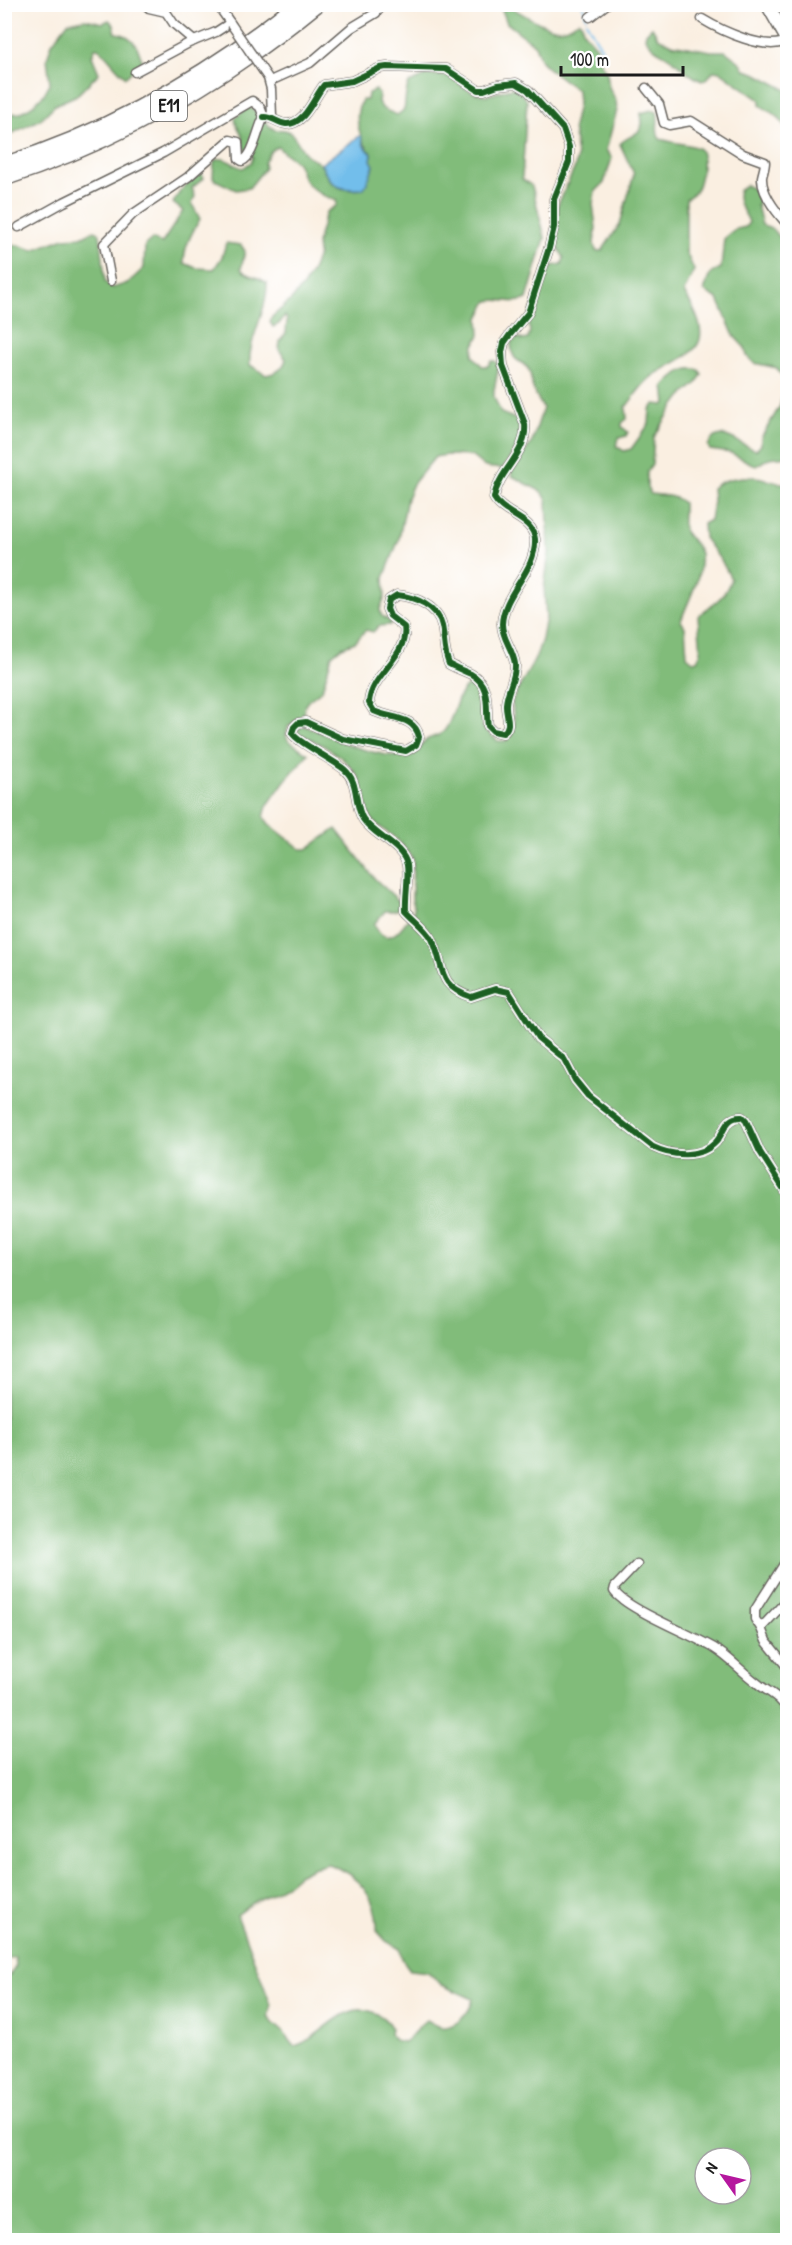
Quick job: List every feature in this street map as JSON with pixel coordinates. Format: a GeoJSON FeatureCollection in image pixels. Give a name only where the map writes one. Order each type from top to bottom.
{"type":"FeatureCollection","features":[{"type":"Feature","properties":{"kind":"highway","name":"E11"},"geometry":{"type":"LineString","coordinates":[[4,165],[91,132],[143,107],[250,41],[297,4]]}},
{"type":"Feature","properties":{"kind":"highway","name":"E11"},"geometry":{"type":"LineString","coordinates":[[4,178],[98,142],[195,91],[269,43],[317,4]]}},
{"type":"Feature","properties":{"kind":"main road"},"geometry":{"type":"LineString","coordinates":[[767,4],[787,41]]}},
{"type":"Feature","properties":{"kind":"street"},"geometry":{"type":"LineString","coordinates":[[145,4],[149,8],[166,12],[174,24],[194,42]]}},
{"type":"Feature","properties":{"kind":"street"},"geometry":{"type":"LineString","coordinates":[[111,281],[104,244],[133,214],[188,177],[230,140],[238,142],[239,159],[246,160],[251,153],[257,129],[268,117],[269,79],[217,4]]}},
{"type":"Feature","properties":{"kind":"street"},"geometry":{"type":"LineString","coordinates":[[269,79],[310,63],[351,28],[376,13],[383,4]]}},
{"type":"Feature","properties":{"kind":"street"},"geometry":{"type":"LineString","coordinates":[[590,17],[607,4]]}},
{"type":"Feature","properties":{"kind":"street"},"geometry":{"type":"LineString","coordinates":[[702,19],[718,29],[753,41],[777,45],[787,41]]}},
{"type":"Feature","properties":{"kind":"street"},"geometry":{"type":"LineString","coordinates":[[135,72],[230,24]]}},
{"type":"Feature","properties":{"kind":"street"},"geometry":{"type":"LineString","coordinates":[[19,227],[163,153],[249,103],[260,106],[268,117],[283,124],[294,123],[307,111],[320,90],[330,82],[352,81],[380,68],[446,69],[478,90],[516,83],[528,90],[563,129],[569,147],[569,162],[554,200],[554,227],[549,248],[528,313],[509,336],[502,352],[503,366],[525,424],[526,433],[521,450],[495,490],[494,498],[503,510],[525,523],[535,537],[526,571],[504,610],[503,634],[515,664],[514,676],[506,700],[506,712],[510,724],[503,733],[488,726],[487,699],[484,689],[473,675],[449,664],[443,650],[442,626],[432,609],[423,603],[397,595],[389,600],[387,609],[390,616],[404,627],[404,639],[372,692],[369,704],[374,711],[409,721],[414,725],[419,737],[416,745],[406,751],[343,740],[306,722],[298,723],[292,733],[295,738],[347,771],[354,780],[357,804],[364,820],[371,829],[402,855],[407,864],[406,911],[430,936],[445,978],[452,990],[471,997],[495,989],[509,992],[538,1038],[564,1059],[575,1080],[588,1096],[645,1142],[663,1152],[679,1155],[707,1149],[717,1141],[730,1119],[735,1116],[742,1117],[760,1152],[788,1196]]}},
{"type":"Feature","properties":{"kind":"street"},"geometry":{"type":"LineString","coordinates":[[646,88],[659,104],[666,125],[691,121],[743,154],[763,160],[764,185],[777,213],[788,225]]}},
{"type":"Feature","properties":{"kind":"street"},"geometry":{"type":"LineString","coordinates":[[4,1034],[4,1044]]}},
{"type":"Feature","properties":{"kind":"street"},"geometry":{"type":"LineString","coordinates":[[788,1558],[755,1610],[755,1619],[766,1641],[788,1668]]}},
{"type":"Feature","properties":{"kind":"street"},"geometry":{"type":"LineString","coordinates":[[637,1564],[615,1587],[614,1591],[617,1595],[636,1608],[722,1653],[762,1688],[778,1696],[788,1711]]}},
{"type":"Feature","properties":{"kind":"street"},"geometry":{"type":"LineString","coordinates":[[761,1628],[788,1599]]}},
{"type":"Feature","properties":{"kind":"green space"},"geometry":{"type":"Polygon","coordinates":[[[503,5],[552,28],[565,28],[579,21],[583,31],[597,47],[617,110],[606,150],[612,158],[604,183],[595,192],[593,204],[596,251],[602,251],[620,224],[634,174],[620,144],[637,133],[642,123],[641,113],[652,110],[657,112],[657,133],[660,139],[696,147],[701,151],[702,170],[698,184],[694,193],[686,199],[686,252],[694,270],[684,292],[694,310],[701,336],[692,352],[654,375],[639,390],[626,407],[627,419],[622,423],[622,427],[628,432],[626,436],[619,438],[616,446],[624,451],[631,449],[649,424],[650,409],[655,404],[664,405],[666,403],[664,386],[684,370],[699,370],[702,374],[697,383],[681,397],[654,437],[652,465],[647,472],[647,487],[651,494],[672,497],[683,503],[684,531],[700,554],[697,580],[681,621],[685,627],[687,656],[693,661],[697,660],[701,652],[698,616],[725,593],[731,579],[722,562],[704,538],[703,524],[710,520],[713,501],[712,488],[726,480],[744,477],[759,477],[777,483],[787,483],[787,2240],[5,2240],[4,1984],[16,1966],[15,1957],[8,1959],[5,1957],[5,244],[33,250],[64,238],[81,237],[93,231],[99,232],[105,282],[113,288],[128,283],[144,268],[145,245],[152,239],[162,243],[183,211],[173,203],[181,190],[201,173],[204,178],[192,188],[195,196],[192,204],[200,219],[187,245],[184,263],[196,268],[214,269],[222,257],[226,243],[241,245],[245,251],[241,269],[267,283],[264,304],[252,346],[250,365],[266,375],[270,374],[276,372],[285,363],[286,359],[279,350],[280,341],[286,333],[287,320],[285,316],[279,324],[273,327],[270,322],[272,317],[303,286],[312,271],[318,255],[317,243],[326,212],[336,206],[337,202],[312,188],[303,177],[297,163],[278,147],[270,153],[264,163],[265,168],[249,188],[236,190],[215,180],[213,177],[214,161],[222,159],[243,168],[251,162],[253,157],[243,147],[242,135],[235,118],[248,107],[252,109],[275,130],[286,130],[290,133],[307,155],[321,165],[330,181],[338,187],[358,190],[363,189],[374,166],[371,160],[372,154],[361,136],[358,121],[359,107],[362,100],[367,100],[368,93],[376,90],[379,95],[378,102],[383,109],[397,115],[404,110],[409,83],[428,75],[450,76],[475,93],[485,95],[513,88],[527,101],[522,179],[532,186],[545,238],[527,299],[488,301],[479,318],[480,335],[474,345],[473,356],[482,366],[488,366],[491,361],[495,361],[499,366],[494,397],[501,413],[518,420],[520,434],[517,446],[502,469],[485,467],[471,456],[435,457],[413,484],[407,498],[399,539],[384,578],[385,597],[380,609],[381,615],[391,622],[390,625],[379,626],[373,632],[366,630],[355,642],[342,647],[332,655],[322,690],[305,705],[303,715],[288,727],[286,735],[288,740],[308,754],[267,806],[264,817],[269,824],[301,849],[307,849],[336,829],[375,879],[400,902],[399,908],[395,911],[385,911],[374,924],[379,932],[390,936],[401,928],[414,910],[413,859],[397,840],[370,817],[360,782],[351,767],[325,747],[299,734],[297,729],[303,726],[309,727],[372,752],[411,756],[426,741],[444,731],[462,691],[473,683],[478,687],[483,728],[498,741],[506,741],[513,726],[512,701],[536,657],[542,639],[546,617],[544,588],[549,553],[547,500],[542,492],[512,476],[511,472],[532,442],[543,408],[533,388],[529,370],[513,355],[511,343],[517,337],[523,340],[528,339],[530,331],[527,321],[546,275],[552,266],[562,264],[564,258],[555,242],[558,226],[557,207],[575,167],[577,157],[573,127],[578,104],[577,90],[548,68],[541,61],[535,45],[507,23],[502,10],[503,5]],[[328,1864],[312,1868],[237,1915],[271,2005],[268,2017],[271,2021],[294,2046],[304,2042],[351,2011],[373,2012],[391,2027],[390,2034],[394,2040],[404,2042],[426,2020],[446,2027],[457,2023],[469,2010],[473,1999],[442,1985],[428,1972],[410,1970],[402,1959],[400,1949],[386,1941],[377,1931],[374,1908],[364,1889],[339,1868],[328,1864]]]}},
{"type":"Feature","properties":{"kind":"green space"},"geometry":{"type":"Polygon","coordinates":[[[85,19],[103,23],[109,20],[114,25],[116,33],[127,36],[134,42],[142,61],[126,77],[102,51],[95,48],[92,56],[99,73],[77,95],[55,105],[41,119],[5,137],[5,114],[20,113],[32,106],[44,94],[50,83],[47,58],[52,43],[68,22],[85,19]]]}},
{"type":"Feature","properties":{"kind":"green space"},"geometry":{"type":"Polygon","coordinates":[[[652,27],[658,37],[671,44],[725,51],[741,63],[745,70],[787,90],[787,129],[778,117],[760,105],[760,100],[721,72],[713,71],[708,78],[702,81],[654,48],[645,37],[652,27]]]}},
{"type":"Feature","properties":{"kind":"green space"},"geometry":{"type":"Polygon","coordinates":[[[746,185],[753,189],[760,199],[757,205],[762,225],[769,227],[788,244],[787,456],[769,458],[756,466],[731,453],[710,450],[708,446],[712,439],[723,435],[756,450],[761,445],[761,438],[780,406],[786,382],[777,368],[754,363],[747,356],[745,348],[734,336],[718,299],[704,291],[711,274],[721,268],[724,239],[736,229],[746,227],[749,222],[738,199],[739,190],[746,185]]]}},
{"type":"Feature","properties":{"kind":"water"},"geometry":{"type":"Polygon","coordinates":[[[361,135],[364,146],[372,154],[371,160],[374,166],[367,184],[363,189],[347,189],[337,186],[321,164],[361,135]]]}},
{"type":"Feature","properties":{"kind":"waterway"},"geometry":{"type":"LineString","coordinates":[[581,4],[585,9],[586,17]]}},
{"type":"Feature","properties":{"kind":"waterway"},"geometry":{"type":"LineString","coordinates":[[586,21],[602,49]]}},
{"type":"Feature","properties":{"kind":"cycle path"},"geometry":{"type":"LineString","coordinates":[[264,117],[286,124],[293,123],[304,115],[324,85],[352,81],[380,68],[446,69],[478,90],[516,83],[528,90],[563,129],[569,147],[569,162],[554,199],[554,227],[549,248],[528,313],[504,343],[502,352],[503,366],[525,424],[525,435],[518,453],[501,479],[494,498],[504,509],[524,521],[533,532],[535,539],[531,561],[508,602],[502,624],[515,664],[506,704],[508,727],[503,733],[493,731],[488,726],[485,691],[478,679],[449,664],[442,626],[436,613],[418,600],[397,595],[389,600],[387,609],[390,616],[404,627],[404,637],[401,647],[376,683],[369,703],[374,711],[413,725],[419,737],[416,745],[406,751],[343,739],[306,722],[298,723],[292,733],[300,741],[349,774],[363,819],[374,831],[394,846],[404,858],[407,865],[406,911],[430,935],[443,974],[452,987],[471,997],[495,989],[509,992],[538,1038],[564,1059],[575,1080],[588,1096],[653,1147],[677,1154],[702,1151],[716,1142],[732,1119],[742,1117],[760,1152],[788,1196]]}}]}
